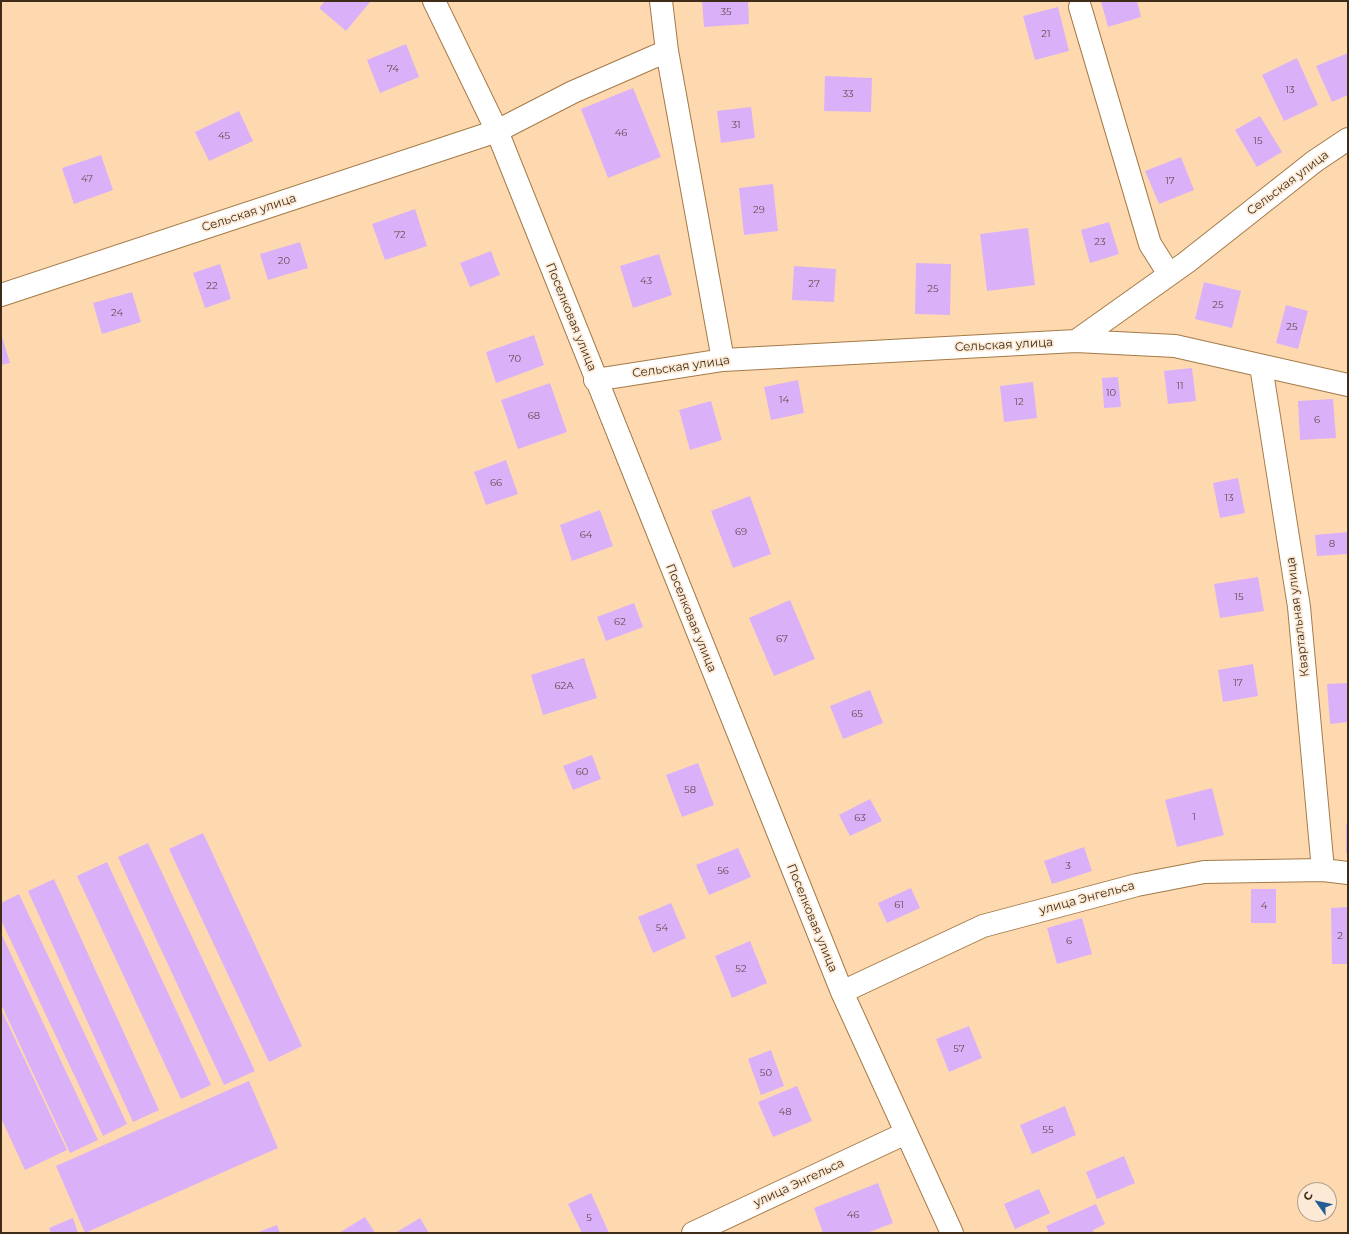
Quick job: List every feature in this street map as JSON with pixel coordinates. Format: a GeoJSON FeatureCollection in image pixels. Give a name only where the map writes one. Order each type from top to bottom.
{"type":"FeatureCollection","features":[{"type":"Feature","properties":{"kind":"street","name":"Поселковая улица"},"geometry":{"type":"LineString","coordinates":[[434,1],[497,131],[595,380],[842,992],[952,1233]]}},
{"type":"Feature","properties":{"kind":"street"},"geometry":{"type":"LineString","coordinates":[[661,1],[667,51],[723,360]]}},
{"type":"Feature","properties":{"kind":"street"},"geometry":{"type":"LineString","coordinates":[[1080,7],[1150,244],[1169,274]]}},
{"type":"Feature","properties":{"kind":"street","name":"Сельская улица"},"geometry":{"type":"LineString","coordinates":[[1,295],[497,131],[573,92],[667,51]]}},
{"type":"Feature","properties":{"kind":"street","name":"Сельская улица"},"geometry":{"type":"LineString","coordinates":[[595,380],[723,360],[1076,341],[1169,274],[1315,161],[1348,139]]}},
{"type":"Feature","properties":{"kind":"street"},"geometry":{"type":"LineString","coordinates":[[1076,341],[1175,346],[1348,385]]}},
{"type":"Feature","properties":{"kind":"street","name":"Квартальная улица"},"geometry":{"type":"LineString","coordinates":[[1261,366],[1299,607],[1323,870]]}},
{"type":"Feature","properties":{"kind":"street","name":"улица Энгельса"},"geometry":{"type":"LineString","coordinates":[[842,992],[983,926],[1136,885],[1204,872],[1323,870],[1348,873]]}},
{"type":"Feature","properties":{"kind":"street","name":"улица Энгельса"},"geometry":{"type":"LineString","coordinates":[[693,1233],[906,1133]]}},
{"type":"Feature","properties":{"kind":"building"},"geometry":{"type":"Polygon","coordinates":[[[325,1],[371,1],[346,31],[319,8],[325,1]]]}},
{"type":"Feature","properties":{"kind":"building"},"geometry":{"type":"Polygon","coordinates":[[[702,1],[748,1],[749,24],[704,27],[702,1]]]}},
{"type":"Feature","properties":{"kind":"building"},"geometry":{"type":"Polygon","coordinates":[[[1101,1],[1137,1],[1141,17],[1108,27],[1101,1]]]}},
{"type":"Feature","properties":{"kind":"building"},"geometry":{"type":"Polygon","coordinates":[[[1058,7],[1069,51],[1035,60],[1023,16],[1058,7]]]}},
{"type":"Feature","properties":{"kind":"building"},"geometry":{"type":"Polygon","coordinates":[[[406,44],[419,77],[380,93],[367,60],[406,44]]]}},
{"type":"Feature","properties":{"kind":"building"},"geometry":{"type":"Polygon","coordinates":[[[1348,53],[1348,95],[1332,102],[1316,66],[1348,53]]]}},
{"type":"Feature","properties":{"kind":"building"},"geometry":{"type":"Polygon","coordinates":[[[1297,58],[1318,105],[1284,121],[1262,75],[1297,58]]]}},
{"type":"Feature","properties":{"kind":"building"},"geometry":{"type":"Polygon","coordinates":[[[825,76],[872,78],[871,112],[824,111],[825,76]]]}},
{"type":"Feature","properties":{"kind":"building"},"geometry":{"type":"Polygon","coordinates":[[[633,88],[661,157],[608,178],[581,109],[633,88]]]}},
{"type":"Feature","properties":{"kind":"building"},"geometry":{"type":"Polygon","coordinates":[[[751,107],[755,138],[721,143],[717,111],[751,107]]]}},
{"type":"Feature","properties":{"kind":"building"},"geometry":{"type":"Polygon","coordinates":[[[239,111],[253,141],[209,161],[195,132],[239,111]]]}},
{"type":"Feature","properties":{"kind":"building"},"geometry":{"type":"Polygon","coordinates":[[[1260,116],[1282,152],[1257,167],[1235,130],[1260,116]]]}},
{"type":"Feature","properties":{"kind":"building"},"geometry":{"type":"Polygon","coordinates":[[[101,155],[113,190],[74,204],[62,168],[101,155]]]}},
{"type":"Feature","properties":{"kind":"building"},"geometry":{"type":"Polygon","coordinates":[[[1181,157],[1194,190],[1159,204],[1145,171],[1181,157]]]}},
{"type":"Feature","properties":{"kind":"building"},"geometry":{"type":"Polygon","coordinates":[[[773,184],[778,231],[744,235],[739,188],[773,184]]]}},
{"type":"Feature","properties":{"kind":"building"},"geometry":{"type":"Polygon","coordinates":[[[415,209],[427,246],[385,260],[372,224],[415,209]]]}},
{"type":"Feature","properties":{"kind":"building"},"geometry":{"type":"Polygon","coordinates":[[[1109,222],[1119,254],[1090,263],[1081,230],[1109,222]]]}},
{"type":"Feature","properties":{"kind":"building"},"geometry":{"type":"Polygon","coordinates":[[[1028,228],[1035,285],[987,291],[980,234],[1028,228]]]}},
{"type":"Feature","properties":{"kind":"building"},"geometry":{"type":"Polygon","coordinates":[[[300,242],[308,268],[268,280],[260,254],[300,242]]]}},
{"type":"Feature","properties":{"kind":"building"},"geometry":{"type":"Polygon","coordinates":[[[491,251],[500,275],[470,287],[460,263],[491,251]]]}},
{"type":"Feature","properties":{"kind":"building"},"geometry":{"type":"Polygon","coordinates":[[[659,254],[672,295],[633,308],[620,266],[659,254]]]}},
{"type":"Feature","properties":{"kind":"building"},"geometry":{"type":"Polygon","coordinates":[[[916,263],[951,264],[950,315],[915,314],[916,263]]]}},
{"type":"Feature","properties":{"kind":"building"},"geometry":{"type":"Polygon","coordinates":[[[220,264],[231,299],[205,308],[193,273],[220,264]]]}},
{"type":"Feature","properties":{"kind":"building"},"geometry":{"type":"Polygon","coordinates":[[[794,266],[836,269],[834,302],[792,300],[794,266]]]}},
{"type":"Feature","properties":{"kind":"building"},"geometry":{"type":"Polygon","coordinates":[[[1204,282],[1241,291],[1232,328],[1195,319],[1204,282]]]}},
{"type":"Feature","properties":{"kind":"building"},"geometry":{"type":"Polygon","coordinates":[[[132,292],[141,322],[102,334],[93,303],[132,292]]]}},
{"type":"Feature","properties":{"kind":"building"},"geometry":{"type":"Polygon","coordinates":[[[1286,305],[1308,311],[1298,349],[1276,343],[1286,305]]]}},
{"type":"Feature","properties":{"kind":"building"},"geometry":{"type":"Polygon","coordinates":[[[1,333],[10,363],[1,365],[1,333]]]}},
{"type":"Feature","properties":{"kind":"building"},"geometry":{"type":"Polygon","coordinates":[[[534,335],[544,365],[496,383],[486,352],[534,335]]]}},
{"type":"Feature","properties":{"kind":"building"},"geometry":{"type":"Polygon","coordinates":[[[1192,368],[1196,401],[1168,404],[1164,371],[1192,368]]]}},
{"type":"Feature","properties":{"kind":"building"},"geometry":{"type":"Polygon","coordinates":[[[1118,377],[1121,407],[1104,408],[1102,378],[1118,377]]]}},
{"type":"Feature","properties":{"kind":"building"},"geometry":{"type":"Polygon","coordinates":[[[798,380],[804,413],[771,420],[764,387],[798,380]]]}},
{"type":"Feature","properties":{"kind":"building"},"geometry":{"type":"Polygon","coordinates":[[[1033,382],[1037,418],[1004,422],[1000,386],[1033,382]]]}},
{"type":"Feature","properties":{"kind":"building"},"geometry":{"type":"Polygon","coordinates":[[[550,383],[567,432],[518,449],[501,400],[550,383]]]}},
{"type":"Feature","properties":{"kind":"building"},"geometry":{"type":"Polygon","coordinates":[[[1333,399],[1336,438],[1300,440],[1298,401],[1333,399]]]}},
{"type":"Feature","properties":{"kind":"building"},"geometry":{"type":"Polygon","coordinates":[[[711,401],[722,440],[690,450],[679,410],[711,401]]]}},
{"type":"Feature","properties":{"kind":"building"},"geometry":{"type":"Polygon","coordinates":[[[506,460],[518,494],[486,505],[474,472],[506,460]]]}},
{"type":"Feature","properties":{"kind":"building"},"geometry":{"type":"Polygon","coordinates":[[[1238,478],[1245,513],[1220,518],[1213,483],[1238,478]]]}},
{"type":"Feature","properties":{"kind":"building"},"geometry":{"type":"Polygon","coordinates":[[[750,496],[771,554],[733,568],[711,511],[750,496]]]}},
{"type":"Feature","properties":{"kind":"building"},"geometry":{"type":"Polygon","coordinates":[[[600,510],[613,546],[572,561],[560,525],[600,510]]]}},
{"type":"Feature","properties":{"kind":"building"},"geometry":{"type":"Polygon","coordinates":[[[1348,532],[1348,554],[1317,556],[1315,535],[1348,532]]]}},
{"type":"Feature","properties":{"kind":"building"},"geometry":{"type":"Polygon","coordinates":[[[1258,577],[1264,611],[1220,618],[1214,584],[1258,577]]]}},
{"type":"Feature","properties":{"kind":"building"},"geometry":{"type":"Polygon","coordinates":[[[790,600],[815,659],[774,676],[749,618],[790,600]]]}},
{"type":"Feature","properties":{"kind":"building"},"geometry":{"type":"Polygon","coordinates":[[[634,603],[643,627],[606,641],[597,617],[634,603]]]}},
{"type":"Feature","properties":{"kind":"building"},"geometry":{"type":"Polygon","coordinates":[[[584,658],[597,698],[543,715],[531,675],[584,658]]]}},
{"type":"Feature","properties":{"kind":"building"},"geometry":{"type":"Polygon","coordinates":[[[1253,664],[1258,696],[1223,702],[1218,670],[1253,664]]]}},
{"type":"Feature","properties":{"kind":"building"},"geometry":{"type":"Polygon","coordinates":[[[1348,683],[1348,722],[1330,724],[1327,684],[1348,683]]]}},
{"type":"Feature","properties":{"kind":"building"},"geometry":{"type":"Polygon","coordinates":[[[870,690],[883,723],[843,739],[830,706],[870,690]]]}},
{"type":"Feature","properties":{"kind":"building"},"geometry":{"type":"Polygon","coordinates":[[[592,755],[601,779],[573,790],[563,766],[592,755]]]}},
{"type":"Feature","properties":{"kind":"building"},"geometry":{"type":"Polygon","coordinates":[[[698,763],[714,805],[682,817],[666,775],[698,763]]]}},
{"type":"Feature","properties":{"kind":"building"},"geometry":{"type":"Polygon","coordinates":[[[1212,788],[1224,835],[1177,847],[1165,800],[1212,788]]]}},
{"type":"Feature","properties":{"kind":"building"},"geometry":{"type":"Polygon","coordinates":[[[870,799],[882,821],[850,836],[839,815],[870,799]]]}},
{"type":"Feature","properties":{"kind":"building"},"geometry":{"type":"Polygon","coordinates":[[[1346,824],[1348,824],[1348,853],[1346,853],[1346,824]]]}},
{"type":"Feature","properties":{"kind":"building"},"geometry":{"type":"Polygon","coordinates":[[[203,833],[302,1046],[269,1062],[169,849],[203,833]]]}},
{"type":"Feature","properties":{"kind":"building"},"geometry":{"type":"Polygon","coordinates":[[[148,843],[255,1071],[224,1085],[118,857],[148,843]]]}},
{"type":"Feature","properties":{"kind":"building"},"geometry":{"type":"Polygon","coordinates":[[[1084,847],[1092,871],[1052,884],[1044,861],[1084,847]]]}},
{"type":"Feature","properties":{"kind":"building"},"geometry":{"type":"Polygon","coordinates":[[[738,848],[751,877],[709,895],[696,865],[738,848]]]}},
{"type":"Feature","properties":{"kind":"building"},"geometry":{"type":"Polygon","coordinates":[[[107,862],[211,1085],[181,1099],[77,876],[107,862]]]}},
{"type":"Feature","properties":{"kind":"building"},"geometry":{"type":"Polygon","coordinates":[[[54,879],[159,1110],[133,1122],[28,891],[54,879]]]}},
{"type":"Feature","properties":{"kind":"building"},"geometry":{"type":"Polygon","coordinates":[[[911,888],[920,908],[887,923],[878,903],[911,888]]]}},
{"type":"Feature","properties":{"kind":"building"},"geometry":{"type":"Polygon","coordinates":[[[1251,889],[1276,889],[1276,923],[1251,923],[1251,889]]]}},
{"type":"Feature","properties":{"kind":"building"},"geometry":{"type":"Polygon","coordinates":[[[19,894],[127,1124],[103,1136],[1,920],[1,903],[19,894]]]}},
{"type":"Feature","properties":{"kind":"building"},"geometry":{"type":"Polygon","coordinates":[[[671,903],[686,938],[653,953],[638,917],[671,903]]]}},
{"type":"Feature","properties":{"kind":"building"},"geometry":{"type":"Polygon","coordinates":[[[1348,907],[1348,964],[1332,964],[1331,908],[1348,907]]]}},
{"type":"Feature","properties":{"kind":"building"},"geometry":{"type":"Polygon","coordinates":[[[1082,918],[1092,954],[1057,964],[1047,928],[1082,918]]]}},
{"type":"Feature","properties":{"kind":"building"},"geometry":{"type":"Polygon","coordinates":[[[1,933],[98,1140],[70,1153],[1,1004],[1,933]]]}},
{"type":"Feature","properties":{"kind":"building"},"geometry":{"type":"Polygon","coordinates":[[[750,941],[767,983],[732,998],[715,956],[750,941]]]}},
{"type":"Feature","properties":{"kind":"building"},"geometry":{"type":"Polygon","coordinates":[[[1,1009],[67,1150],[25,1170],[1,1118],[1,1009]]]}},
{"type":"Feature","properties":{"kind":"building"},"geometry":{"type":"Polygon","coordinates":[[[969,1026],[982,1058],[949,1072],[936,1039],[969,1026]]]}},
{"type":"Feature","properties":{"kind":"building"},"geometry":{"type":"Polygon","coordinates":[[[771,1050],[784,1086],[761,1095],[748,1059],[771,1050]]]}},
{"type":"Feature","properties":{"kind":"building"},"geometry":{"type":"Polygon","coordinates":[[[249,1081],[278,1148],[85,1233],[56,1166],[249,1081]]]}},
{"type":"Feature","properties":{"kind":"building"},"geometry":{"type":"Polygon","coordinates":[[[797,1086],[812,1121],[773,1137],[758,1102],[797,1086]]]}},
{"type":"Feature","properties":{"kind":"building"},"geometry":{"type":"Polygon","coordinates":[[[1065,1106],[1076,1135],[1032,1154],[1020,1125],[1065,1106]]]}},
{"type":"Feature","properties":{"kind":"building"},"geometry":{"type":"Polygon","coordinates":[[[1124,1156],[1135,1183],[1097,1199],[1086,1172],[1124,1156]]]}},
{"type":"Feature","properties":{"kind":"building"},"geometry":{"type":"Polygon","coordinates":[[[878,1183],[893,1223],[867,1233],[823,1233],[814,1208],[878,1183]]]}},
{"type":"Feature","properties":{"kind":"building"},"geometry":{"type":"Polygon","coordinates":[[[1039,1189],[1050,1213],[1015,1229],[1004,1204],[1039,1189]]]}},
{"type":"Feature","properties":{"kind":"building"},"geometry":{"type":"Polygon","coordinates":[[[591,1193],[609,1233],[582,1233],[568,1204],[591,1193]]]}},
{"type":"Feature","properties":{"kind":"building"},"geometry":{"type":"Polygon","coordinates":[[[1096,1204],[1105,1224],[1093,1230],[1094,1233],[1049,1233],[1046,1226],[1096,1204]]]}},
{"type":"Feature","properties":{"kind":"building"},"geometry":{"type":"Polygon","coordinates":[[[365,1217],[375,1233],[339,1233],[365,1217]]]}},
{"type":"Feature","properties":{"kind":"building"},"geometry":{"type":"Polygon","coordinates":[[[73,1218],[78,1233],[51,1233],[49,1228],[73,1218]]]}},
{"type":"Feature","properties":{"kind":"building"},"geometry":{"type":"Polygon","coordinates":[[[420,1218],[429,1233],[395,1233],[420,1218]]]}},
{"type":"Feature","properties":{"kind":"building"},"geometry":{"type":"Polygon","coordinates":[[[277,1225],[280,1233],[256,1233],[277,1225]]]}}]}
